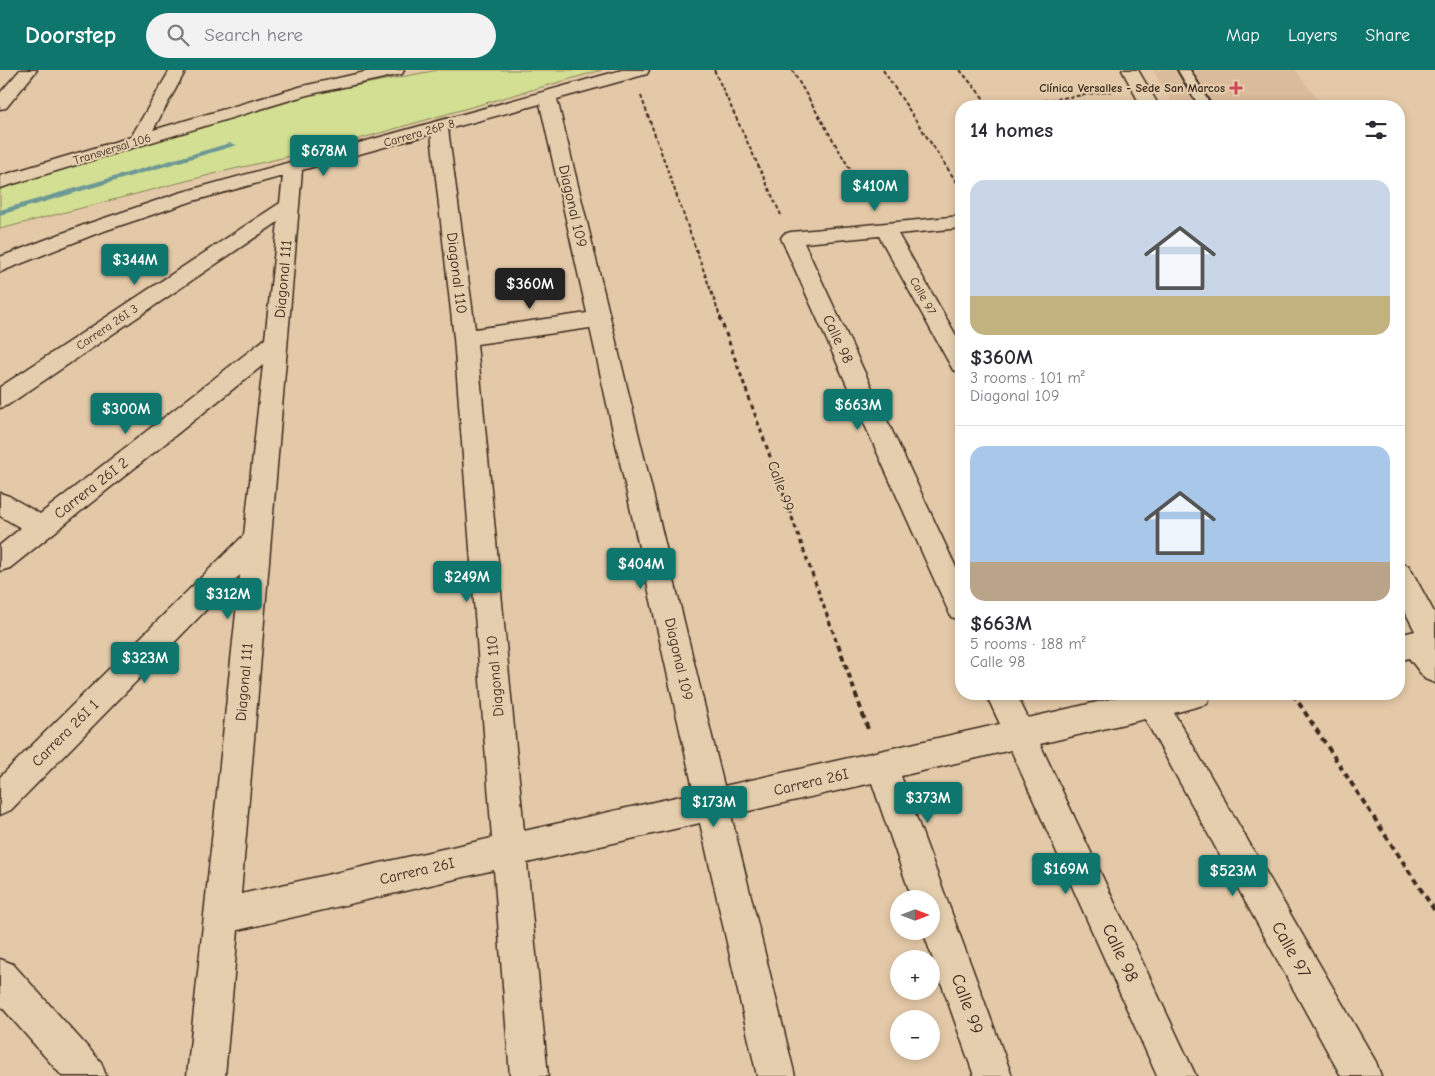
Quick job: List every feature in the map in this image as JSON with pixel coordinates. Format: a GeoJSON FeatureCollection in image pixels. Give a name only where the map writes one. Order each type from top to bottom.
{"type":"FeatureCollection","features":[{"type":"Feature","properties":{"kind":"street"},"geometry":{"type":"LineString","coordinates":[[0,104],[29,70]]}},
{"type":"Feature","properties":{"kind":"street"},"geometry":{"type":"LineString","coordinates":[[137,142],[178,70]]}},
{"type":"Feature","properties":{"kind":"street"},"geometry":{"type":"LineString","coordinates":[[302,91],[313,70]]}},
{"type":"Feature","properties":{"kind":"street","name":"Transversal 106"},"geometry":{"type":"LineString","coordinates":[[0,182],[302,91],[396,70]]}},
{"type":"Feature","properties":{"kind":"street"},"geometry":{"type":"LineString","coordinates":[[1130,70],[1147,100]]}},
{"type":"Feature","properties":{"kind":"street","name":"Carrera 26P 8"},"geometry":{"type":"LineString","coordinates":[[0,265],[91,229],[186,197],[636,71]]}},
{"type":"Feature","properties":{"kind":"street","name":"Diagonal 109"},"geometry":{"type":"LineString","coordinates":[[547,95],[776,1076]]}},
{"type":"Feature","properties":{"kind":"street","name":"Diagonal 110"},"geometry":{"type":"LineString","coordinates":[[439,127],[466,338],[529,1076]]}},
{"type":"Feature","properties":{"kind":"street","name":"Diagonal 111"},"geometry":{"type":"LineString","coordinates":[[206,1076],[293,168]]}},
{"type":"Feature","properties":{"kind":"street","name":"Carrera 26I 3"},"geometry":{"type":"LineString","coordinates":[[0,399],[290,205]]}},
{"type":"Feature","properties":{"kind":"street"},"geometry":{"type":"LineString","coordinates":[[791,238],[955,223]]}},
{"type":"Feature","properties":{"kind":"street","name":"Calle 97"},"geometry":{"type":"LineString","coordinates":[[886,229],[955,353]]}},
{"type":"Feature","properties":{"kind":"street","name":"Calle 98"},"geometry":{"type":"LineString","coordinates":[[791,238],[955,595]]}},
{"type":"Feature","properties":{"kind":"street"},"geometry":{"type":"LineString","coordinates":[[466,338],[599,319]]}},
{"type":"Feature","properties":{"kind":"street","name":"Carrera 26I 2"},"geometry":{"type":"LineString","coordinates":[[0,560],[277,342]]}},
{"type":"Feature","properties":{"kind":"street"},"geometry":{"type":"LineString","coordinates":[[0,503],[42,527]]}},
{"type":"Feature","properties":{"kind":"street","name":"Carrera 26I 1"},"geometry":{"type":"LineString","coordinates":[[0,798],[258,539]]}},
{"type":"Feature","properties":{"kind":"street"},"geometry":{"type":"LineString","coordinates":[[1405,594],[1420,643],[1435,670]]}},
{"type":"Feature","properties":{"kind":"street","name":"Calle 98"},"geometry":{"type":"LineString","coordinates":[[1004,700],[1177,1076]]}},
{"type":"Feature","properties":{"kind":"street","name":"Carrera 26I"},"geometry":{"type":"LineString","coordinates":[[222,916],[1019,734],[1146,700]]}},
{"type":"Feature","properties":{"kind":"street","name":"Calle 97"},"geometry":{"type":"LineString","coordinates":[[1151,700],[1362,1076]]}},
{"type":"Feature","properties":{"kind":"street"},"geometry":{"type":"LineString","coordinates":[[882,766],[926,890]]}},
{"type":"Feature","properties":{"kind":"street","name":"Calle 99"},"geometry":{"type":"LineString","coordinates":[[940,929],[993,1076]]}},
{"type":"Feature","properties":{"kind":"street"},"geometry":{"type":"LineString","coordinates":[[0,977],[87,1076]]}},
{"type":"Feature","properties":{"kind":"lane"},"geometry":{"type":"LineString","coordinates":[[1184,70],[1202,100]]}},
{"type":"Feature","properties":{"kind":"path"},"geometry":{"type":"LineString","coordinates":[[714,70],[791,238]]}},
{"type":"Feature","properties":{"kind":"path"},"geometry":{"type":"LineString","coordinates":[[792,70],[886,229]]}},
{"type":"Feature","properties":{"kind":"path"},"geometry":{"type":"LineString","coordinates":[[883,70],[955,180]]}},
{"type":"Feature","properties":{"kind":"path"},"geometry":{"type":"LineString","coordinates":[[960,70],[985,100]]}},
{"type":"Feature","properties":{"kind":"path","name":"Calle 99"},"geometry":{"type":"LineString","coordinates":[[636,71],[882,766]]}},
{"type":"Feature","properties":{"kind":"path"},"geometry":{"type":"LineString","coordinates":[[1048,100],[1140,87]]}},
{"type":"Feature","properties":{"kind":"path"},"geometry":{"type":"LineString","coordinates":[[1297,700],[1435,911]]}},
{"type":"Feature","properties":{"kind":"shaded area","name":"Clínica Versalles - Sede San Marcos"},"geometry":{"type":"Polygon","coordinates":[[[1153,70],[1295,70],[1318,100],[1170,100],[1153,70]]]}},
{"type":"Feature","properties":{"kind":"green space"},"geometry":{"type":"Polygon","coordinates":[[[438,70],[602,70],[334,146],[221,172],[0,229],[0,186],[306,95],[438,70]]]}},
{"type":"Feature","properties":{"kind":"waterway"},"geometry":{"type":"LineString","coordinates":[[0,213],[233,145]]}},
{"type":"Feature","properties":{"kind":"place","name":"Clínica Versalles - Sede San Marcos"},"geometry":{"type":"Point","coordinates":[1236,88]}}]}
